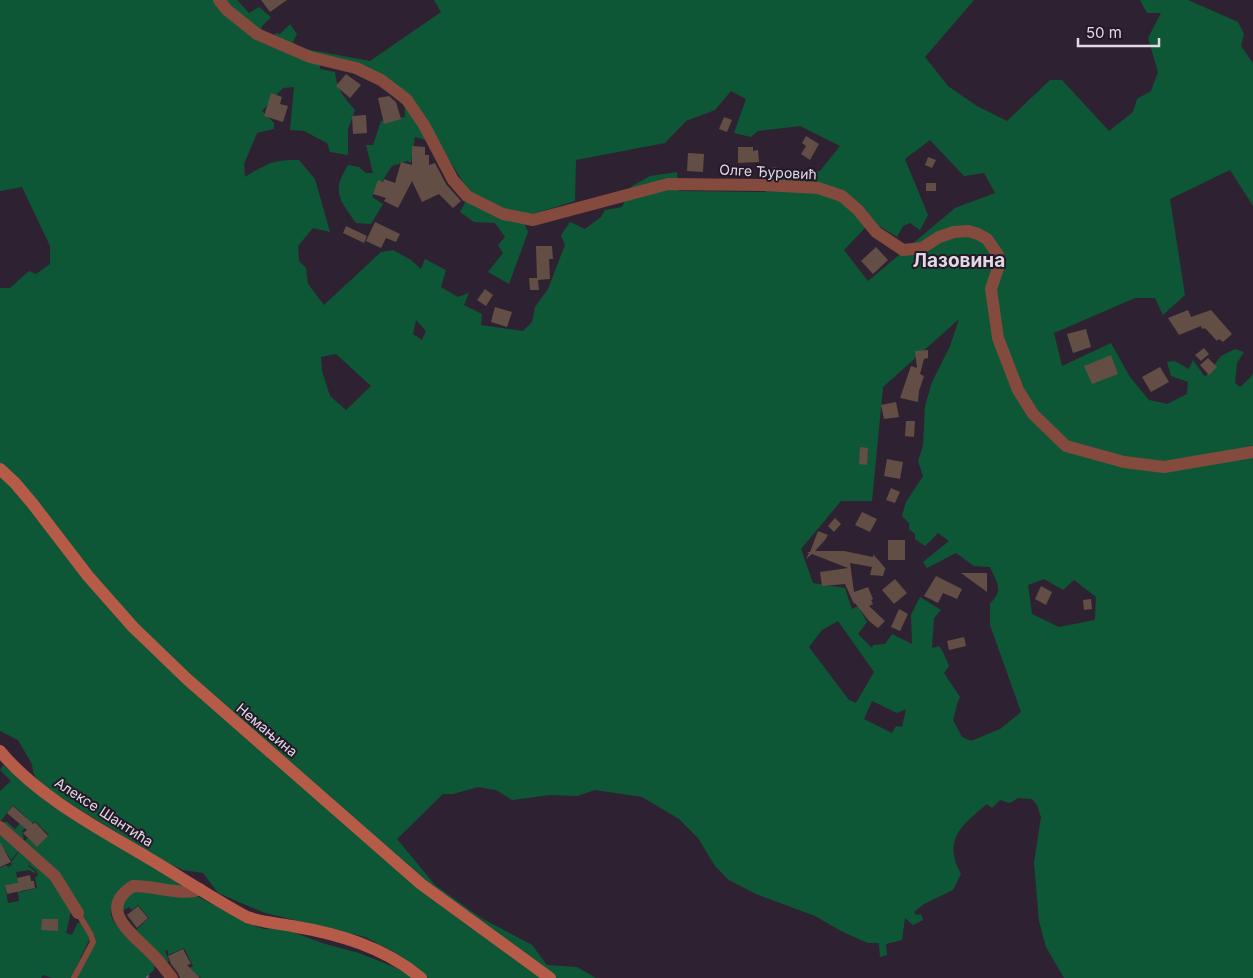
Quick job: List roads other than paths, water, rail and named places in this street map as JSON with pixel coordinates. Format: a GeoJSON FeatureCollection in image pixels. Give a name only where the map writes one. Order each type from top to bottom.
{"type":"FeatureCollection","features":[{"type":"Feature","properties":{"kind":"main road","name":"Немањина"},"geometry":{"type":"LineString","coordinates":[[0,469],[32,503],[88,576],[133,627],[187,680],[345,817],[395,863],[445,903],[550,978]]}},
{"type":"Feature","properties":{"kind":"main road","name":"Алексе Шантића"},"geometry":{"type":"LineString","coordinates":[[0,751],[27,779],[56,800],[117,840],[228,906],[256,920],[353,940],[388,954],[410,968],[421,978]]}},
{"type":"Feature","properties":{"kind":"street","name":"Олге Ђуровић"},"geometry":{"type":"LineString","coordinates":[[219,0],[227,10],[257,34],[310,58],[356,68],[381,80],[408,100],[424,125],[453,180],[466,196],[503,214],[533,220],[668,184],[764,185],[818,188],[842,196],[858,210],[876,232],[903,250],[922,248],[939,237],[954,232],[978,234],[987,239],[998,255],[999,265],[991,289],[998,338],[1018,390],[1033,414],[1066,446],[1124,462],[1164,467],[1253,452]]}},
{"type":"Feature","properties":{"kind":"street"},"geometry":{"type":"LineString","coordinates":[[0,828],[55,876],[78,913]]}},
{"type":"Feature","properties":{"kind":"street"},"geometry":{"type":"LineString","coordinates":[[172,978],[150,952],[123,926],[117,915],[117,905],[121,896],[133,886],[156,887],[189,893],[200,889]]}},
{"type":"Feature","properties":{"kind":"lane"},"geometry":{"type":"LineString","coordinates":[[74,978],[93,942],[78,913]]}},
{"type":"Feature","properties":{"kind":"district","name":"Лазовина"},"geometry":{"type":"Point","coordinates":[959,260]}}]}
